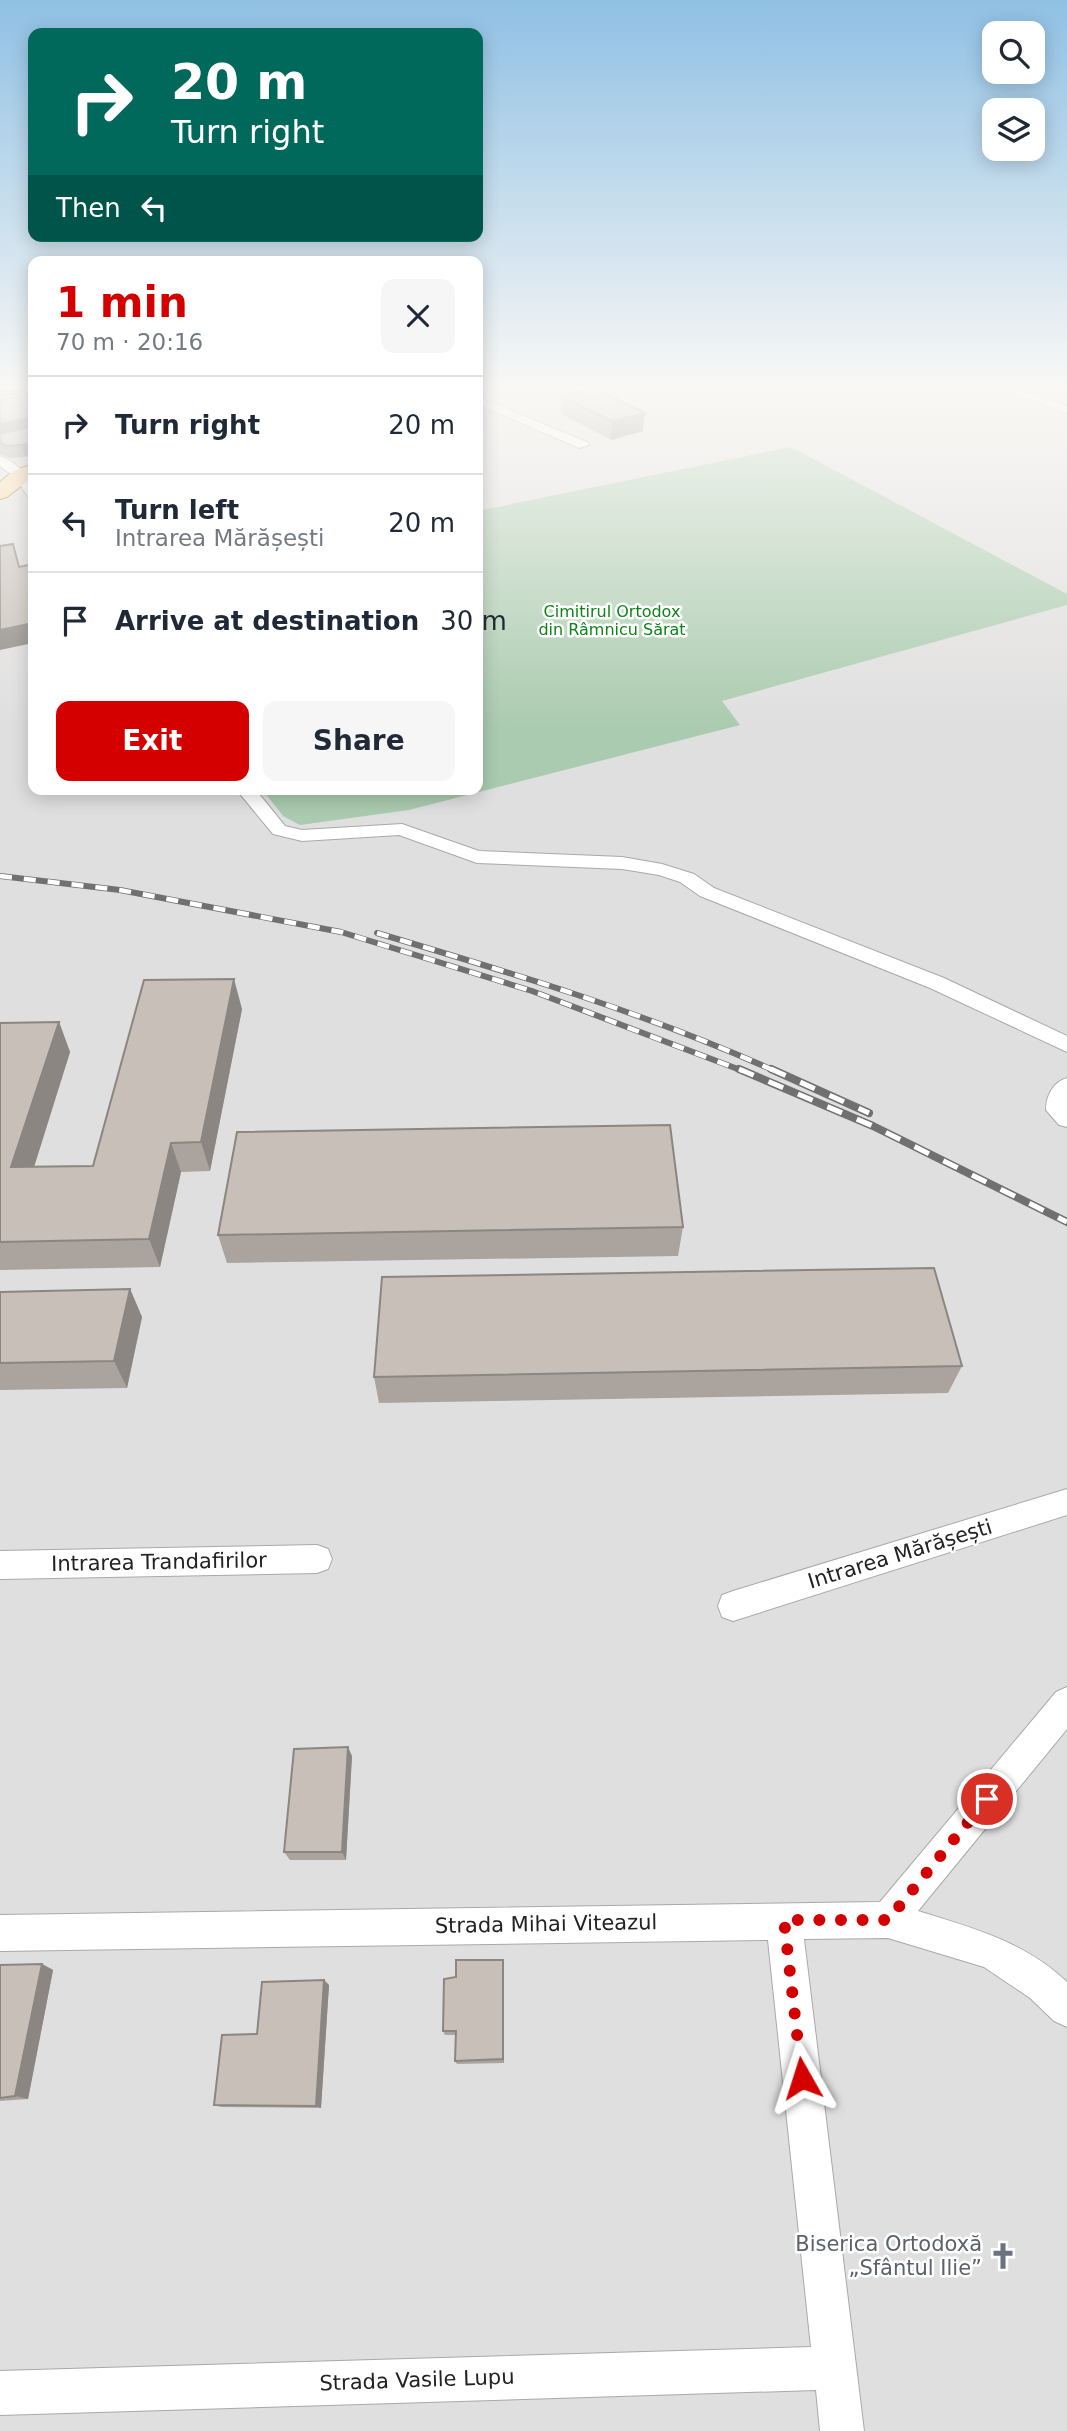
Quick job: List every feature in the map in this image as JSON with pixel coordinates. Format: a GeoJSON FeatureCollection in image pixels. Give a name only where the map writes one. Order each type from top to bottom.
{"type":"FeatureCollection","features":[{"type":"Feature","properties":{"kind":"street"},"geometry":{"type":"LineString","coordinates":[[249,795],[271,824],[287,833],[327,836],[402,829],[419,838],[477,857],[622,863],[687,878],[708,892],[937,983],[1067,1045]]}},
{"type":"Feature","properties":{"kind":"street"},"geometry":{"type":"LineString","coordinates":[[1067,1086],[1058,1099],[1057,1110],[1067,1119]]}},
{"type":"Feature","properties":{"kind":"street","name":"Intrarea Mărășești"},"geometry":{"type":"LineString","coordinates":[[733,1606],[1067,1503]]}},
{"type":"Feature","properties":{"kind":"street","name":"Intrarea Trandafirilor"},"geometry":{"type":"LineString","coordinates":[[0,1565],[317,1559]]}},
{"type":"Feature","properties":{"kind":"street"},"geometry":{"type":"LineString","coordinates":[[888,1920],[1067,1703]]}},
{"type":"Feature","properties":{"kind":"street"},"geometry":{"type":"LineString","coordinates":[[784,1920],[842,2431]]}},
{"type":"Feature","properties":{"kind":"street","name":"Strada Mihai Viteazul"},"geometry":{"type":"LineString","coordinates":[[0,1933],[888,1920],[993,1952],[1043,1985],[1067,2008]]}},
{"type":"Feature","properties":{"kind":"street","name":"Strada Vasile Lupu"},"geometry":{"type":"LineString","coordinates":[[0,2393],[834,2368]]}},
{"type":"Feature","properties":{"kind":"shaded area"},"geometry":{"type":"Polygon","coordinates":[[[0,502],[28,502],[28,795],[483,795],[483,502],[1067,502],[1067,2431],[0,2431],[0,502]]]}},
{"type":"Feature","properties":{"kind":"green space","name":"Cimitirul Ortodox din Râmnicu Sărat"},"geometry":{"type":"Polygon","coordinates":[[[520,502],[895,502],[1067,594],[1067,605],[722,701],[740,725],[483,791],[483,510],[520,502]]]}},
{"type":"Feature","properties":{"kind":"green space","name":"Cimitirul Ortodox din Râmnicu Sărat"},"geometry":{"type":"Polygon","coordinates":[[[267,795],[467,795],[409,810],[300,825],[283,816],[267,795]]]}},
{"type":"Feature","properties":{"kind":"building"},"geometry":{"type":"Polygon","coordinates":[[[13,544],[19,567],[28,565],[28,624],[0,630],[0,546],[13,544]]]}},
{"type":"Feature","properties":{"kind":"building"},"geometry":{"type":"Polygon","coordinates":[[[234,979],[201,1142],[171,1143],[149,1239],[0,1242],[0,1023],[59,1022],[11,1167],[93,1166],[144,980],[234,979]]]}},
{"type":"Feature","properties":{"kind":"building"},"geometry":{"type":"Polygon","coordinates":[[[670,1125],[683,1227],[218,1235],[237,1132],[670,1125]]]}},
{"type":"Feature","properties":{"kind":"building"},"geometry":{"type":"Polygon","coordinates":[[[934,1268],[962,1366],[374,1377],[382,1277],[934,1268]]]}},
{"type":"Feature","properties":{"kind":"building"},"geometry":{"type":"Polygon","coordinates":[[[130,1289],[114,1361],[0,1363],[0,1292],[130,1289]]]}},
{"type":"Feature","properties":{"kind":"building"},"geometry":{"type":"Polygon","coordinates":[[[348,1747],[342,1852],[284,1852],[294,1749],[348,1747]]]}},
{"type":"Feature","properties":{"kind":"building"},"geometry":{"type":"Polygon","coordinates":[[[456,1960],[503,1960],[503,2059],[455,2061],[456,2031],[443,2031],[444,1979],[456,1977],[456,1960]]]}},
{"type":"Feature","properties":{"kind":"building"},"geometry":{"type":"Polygon","coordinates":[[[42,1964],[15,2096],[0,2098],[0,1965],[42,1964]]]}},
{"type":"Feature","properties":{"kind":"building"},"geometry":{"type":"Polygon","coordinates":[[[324,1980],[316,2106],[214,2105],[222,2035],[257,2034],[262,1982],[324,1980]]]}},
{"type":"Feature","properties":{"kind":"railway"},"geometry":{"type":"LineString","coordinates":[[0,876],[120,890],[341,932],[532,991],[743,1071]]}},
{"type":"Feature","properties":{"kind":"railway"},"geometry":{"type":"LineString","coordinates":[[377,933],[628,1012],[775,1071]]}},
{"type":"Feature","properties":{"kind":"railway"},"geometry":{"type":"LineString","coordinates":[[739,1069],[873,1126],[1067,1222]]}},
{"type":"Feature","properties":{"kind":"railway"},"geometry":{"type":"LineString","coordinates":[[771,1069],[869,1113]]}},
{"type":"Feature","properties":{"kind":"place","name":"Biserica Ortodoxă „Sfântul Ilie”"},"geometry":{"type":"Point","coordinates":[1003,2256]}},
{"type":"Feature","properties":{"kind":"route"},"geometry":{"type":"LineString","coordinates":[[802,2078],[784,1920],[888,1920],[987,1799]]}}]}
